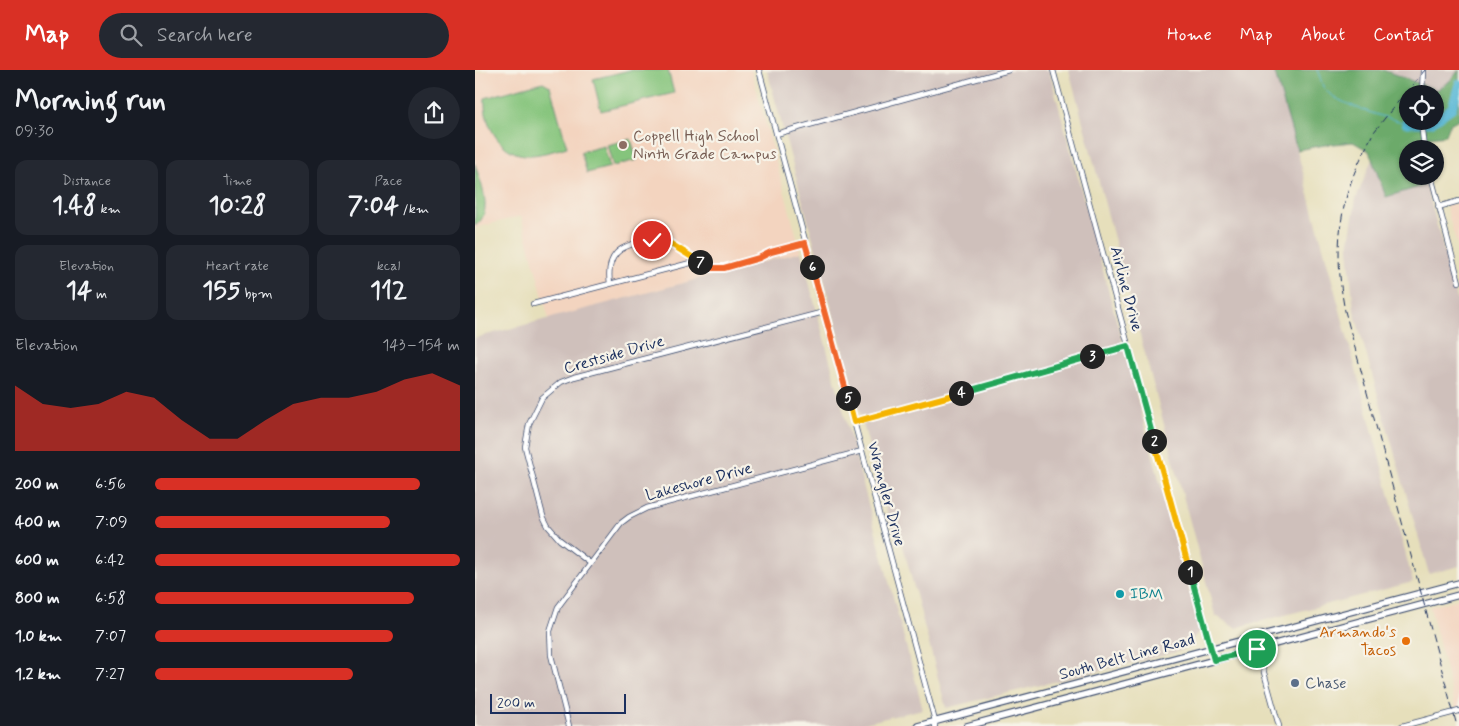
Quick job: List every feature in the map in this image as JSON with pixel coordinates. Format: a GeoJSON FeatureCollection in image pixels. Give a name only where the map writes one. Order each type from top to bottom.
{"type":"FeatureCollection","features":[{"type":"Feature","properties":{"kind":"main road","name":"South Belt Line Road"},"geometry":{"type":"LineString","coordinates":[[918,726],[936,724],[1084,682],[1459,583]]}},
{"type":"Feature","properties":{"kind":"main road","name":"South Belt Line Road"},"geometry":{"type":"LineString","coordinates":[[967,726],[1086,693],[1459,596]]}},
{"type":"Feature","properties":{"kind":"main road"},"geometry":{"type":"LineString","coordinates":[[1404,597],[1405,610]]}},
{"type":"Feature","properties":{"kind":"main road"},"geometry":{"type":"LineString","coordinates":[[1084,682],[1086,693]]}},
{"type":"Feature","properties":{"kind":"street","name":"Wrangler Drive"},"geometry":{"type":"LineString","coordinates":[[759,70],[936,724]]}},
{"type":"Feature","properties":{"kind":"street"},"geometry":{"type":"LineString","coordinates":[[776,134],[1009,70]]}},
{"type":"Feature","properties":{"kind":"street","name":"Airline Drive"},"geometry":{"type":"LineString","coordinates":[[1053,70],[1214,660]]}},
{"type":"Feature","properties":{"kind":"street"},"geometry":{"type":"LineString","coordinates":[[1422,85],[1423,70]]}},
{"type":"Feature","properties":{"kind":"street"},"geometry":{"type":"LineString","coordinates":[[1433,185],[1459,282]]}},
{"type":"Feature","properties":{"kind":"street"},"geometry":{"type":"LineString","coordinates":[[1438,207],[1459,201]]}},
{"type":"Feature","properties":{"kind":"street"},"geometry":{"type":"LineString","coordinates":[[610,284],[608,271],[610,262],[624,247],[641,242],[661,239],[711,268],[724,268],[805,243]]}},
{"type":"Feature","properties":{"kind":"street"},"geometry":{"type":"LineString","coordinates":[[533,304],[698,261]]}},
{"type":"Feature","properties":{"kind":"street","name":"Crestside Drive"},"geometry":{"type":"LineString","coordinates":[[590,563],[552,533],[543,516],[525,447],[529,424],[542,398],[561,382],[574,376],[824,312]]}},
{"type":"Feature","properties":{"kind":"street"},"geometry":{"type":"LineString","coordinates":[[854,422],[1128,346]]}},
{"type":"Feature","properties":{"kind":"street","name":"Lakeshore Drive"},"geometry":{"type":"LineString","coordinates":[[569,726],[551,655],[550,631],[558,606],[621,523],[639,511],[862,451]]}},
{"type":"Feature","properties":{"kind":"street"},"geometry":{"type":"LineString","coordinates":[[1254,637],[1279,726]]}},
{"type":"Feature","properties":{"kind":"street"},"geometry":{"type":"LineString","coordinates":[[1402,726],[1459,711]]}},
{"type":"Feature","properties":{"kind":"shaded area","name":"Coppell High School Ninth Grade Campus"},"geometry":{"type":"Polygon","coordinates":[[[488,70],[751,70],[801,252],[549,319],[521,216],[475,228],[475,74],[488,70]]]}},
{"type":"Feature","properties":{"kind":"shaded area"},"geometry":{"type":"Polygon","coordinates":[[[767,70],[1049,70],[1200,631],[1181,651],[946,708],[898,527],[891,527],[767,70]]]}},
{"type":"Feature","properties":{"kind":"shaded area"},"geometry":{"type":"Polygon","coordinates":[[[1069,70],[1274,70],[1413,582],[1235,628],[1215,615],[1069,70]]]}},
{"type":"Feature","properties":{"kind":"shaded area"},"geometry":{"type":"Polygon","coordinates":[[[1385,70],[1458,70],[1451,80],[1444,85],[1423,85],[1385,70]]]}},
{"type":"Feature","properties":{"kind":"shaded area"},"geometry":{"type":"Polygon","coordinates":[[[1372,159],[1386,197],[1426,185],[1459,306],[1459,566],[1429,574],[1354,311],[1348,248],[1356,199],[1372,159]]]}},
{"type":"Feature","properties":{"kind":"shaded area"},"geometry":{"type":"Polygon","coordinates":[[[1459,203],[1459,252],[1446,206],[1459,203]]]}},
{"type":"Feature","properties":{"kind":"shaded area"},"geometry":{"type":"Polygon","coordinates":[[[801,252],[923,709],[853,726],[475,726],[475,338],[801,252]]]}},
{"type":"Feature","properties":{"kind":"shaded area"},"geometry":{"type":"Polygon","coordinates":[[[1459,599],[1459,708],[1456,709],[1430,607],[1459,599]]]}},
{"type":"Feature","properties":{"kind":"green space"},"geometry":{"type":"Polygon","coordinates":[[[630,70],[668,70],[674,93],[601,111],[593,79],[630,70]]]}},
{"type":"Feature","properties":{"kind":"green space"},"geometry":{"type":"Polygon","coordinates":[[[1274,70],[1383,70],[1423,85],[1399,85],[1399,130],[1444,130],[1444,85],[1451,80],[1459,70],[1459,119],[1450,124],[1446,135],[1414,140],[1399,140],[1399,185],[1426,185],[1386,197],[1369,151],[1353,142],[1297,150],[1274,70]]]}},
{"type":"Feature","properties":{"kind":"green space"},"geometry":{"type":"Polygon","coordinates":[[[543,82],[550,86],[567,147],[535,155],[515,153],[500,142],[494,134],[487,116],[485,98],[543,82]]]}},
{"type":"Feature","properties":{"kind":"green space"},"geometry":{"type":"Polygon","coordinates":[[[631,139],[637,160],[613,166],[607,145],[631,139]]]}},
{"type":"Feature","properties":{"kind":"green space"},"geometry":{"type":"Polygon","coordinates":[[[604,146],[610,167],[587,173],[581,152],[604,146]]]}},
{"type":"Feature","properties":{"kind":"green space"},"geometry":{"type":"Polygon","coordinates":[[[475,164],[485,205],[481,220],[475,226],[475,164]]]}},
{"type":"Feature","properties":{"kind":"waterway"},"geometry":{"type":"LineString","coordinates":[[1317,70],[1324,88],[1339,100],[1362,110],[1399,121]]}},
{"type":"Feature","properties":{"kind":"waterway"},"geometry":{"type":"LineString","coordinates":[[1444,114],[1452,108],[1459,84]]}},
{"type":"Feature","properties":{"kind":"railway"},"geometry":{"type":"LineString","coordinates":[[1425,70],[1370,139],[1348,191],[1343,210],[1339,250],[1345,311],[1457,726]]}},
{"type":"Feature","properties":{"kind":"place","name":"Coppell High School Ninth Grade Campus"},"geometry":{"type":"Point","coordinates":[623,145]}},
{"type":"Feature","properties":{"kind":"place","name":"IBM"},"geometry":{"type":"Point","coordinates":[1120,594]}},
{"type":"Feature","properties":{"kind":"place","name":"Armando's Tacos"},"geometry":{"type":"Point","coordinates":[1406,641]}},
{"type":"Feature","properties":{"kind":"place","name":"Chase"},"geometry":{"type":"Point","coordinates":[1295,683]}},
{"type":"Feature","properties":{"kind":"route"},"geometry":{"type":"LineString","coordinates":[[652,240],[661,239],[666,241],[711,268],[724,268],[805,243],[854,422],[1128,346],[1214,660],[1257,649]]}}]}
